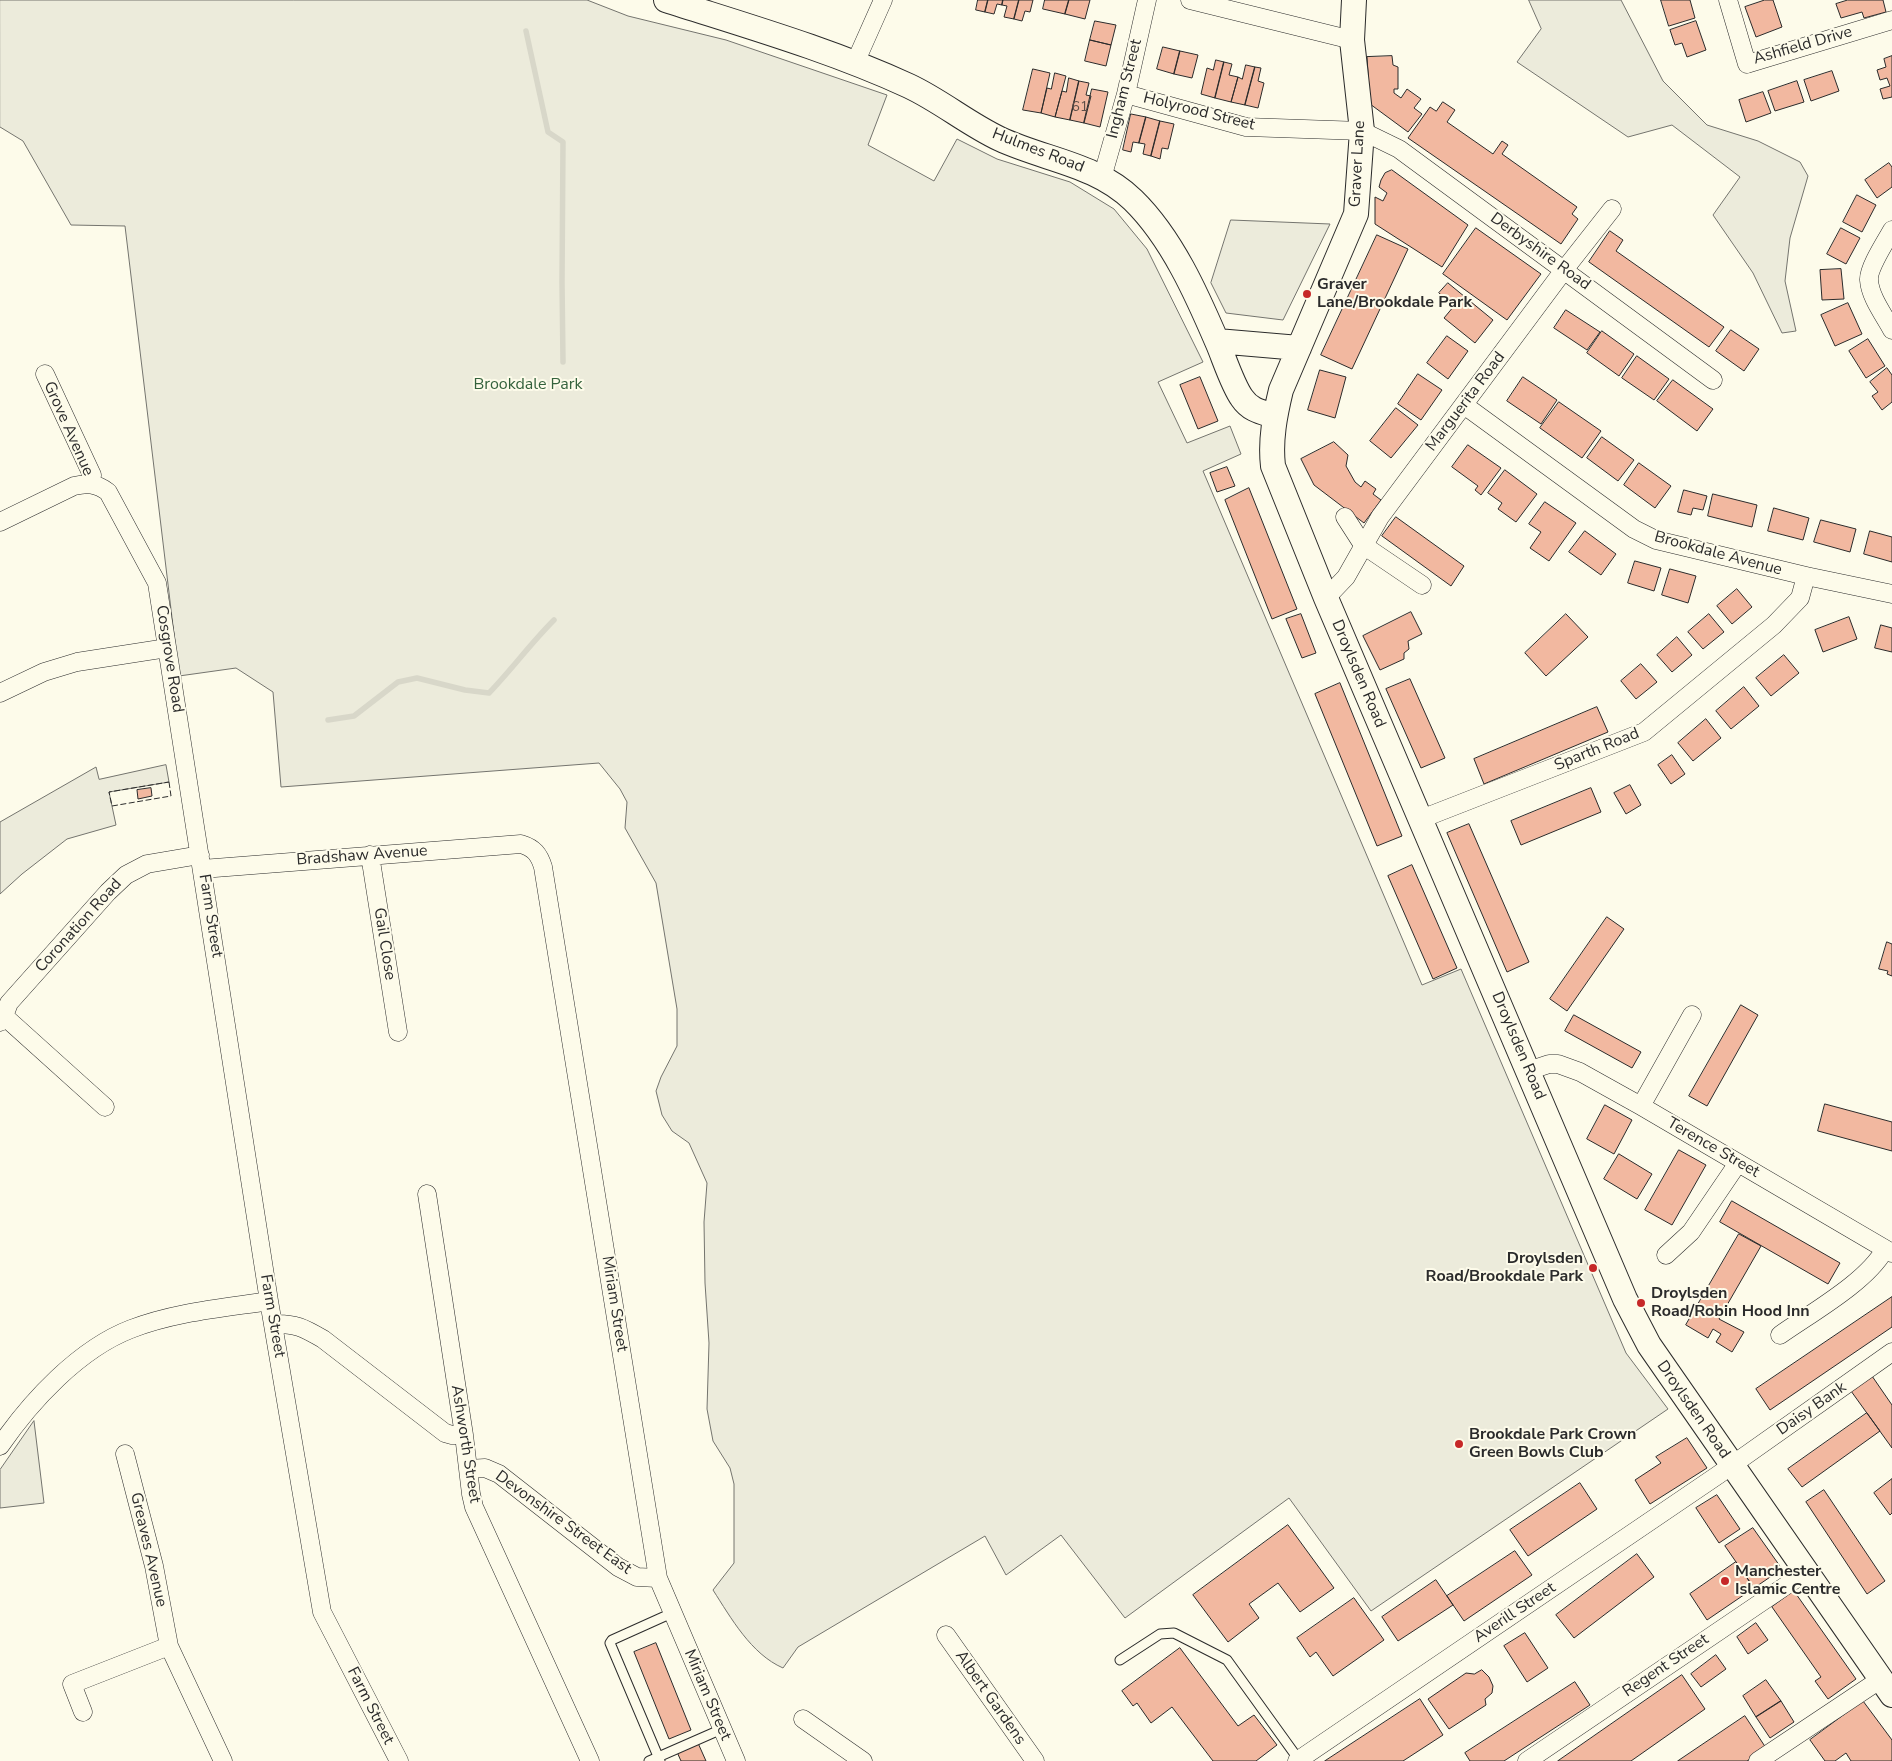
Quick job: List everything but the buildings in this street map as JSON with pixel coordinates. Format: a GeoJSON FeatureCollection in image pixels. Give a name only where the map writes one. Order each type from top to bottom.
{"type":"FeatureCollection","features":[{"type":"Feature","properties":{"kind":"street","name":"Hulmes Road"},"geometry":{"type":"LineString","coordinates":[[666,0],[855,63],[936,100],[998,138],[1083,167],[1118,188],[1133,200],[1152,220],[1182,269],[1217,340],[1241,397],[1254,410],[1274,416]]}},
{"type":"Feature","properties":{"kind":"street"},"geometry":{"type":"LineString","coordinates":[[855,63],[883,0]]}},
{"type":"Feature","properties":{"kind":"street","name":"Ingham Street"},"geometry":{"type":"LineString","coordinates":[[1102,178],[1126,94],[1147,0]]}},
{"type":"Feature","properties":{"kind":"street"},"geometry":{"type":"LineString","coordinates":[[1190,0],[1352,40]]}},
{"type":"Feature","properties":{"kind":"street","name":"Graver Lane"},"geometry":{"type":"LineString","coordinates":[[1299,348],[1356,214],[1362,131],[1352,40],[1354,0]]}},
{"type":"Feature","properties":{"kind":"street","name":"Ashfield Drive"},"geometry":{"type":"LineString","coordinates":[[1728,0],[1747,64],[1892,20]]}},
{"type":"Feature","properties":{"kind":"street","name":"Holyrood Street"},"geometry":{"type":"LineString","coordinates":[[1126,94],[1246,127],[1362,131]]}},
{"type":"Feature","properties":{"kind":"street","name":"Derbyshire Road"},"geometry":{"type":"LineString","coordinates":[[1362,131],[1399,149],[1713,380]]}},
{"type":"Feature","properties":{"kind":"street","name":"Marguerita Road"},"geometry":{"type":"LineString","coordinates":[[1326,598],[1346,577],[1380,517],[1564,270],[1612,209]]}},
{"type":"Feature","properties":{"kind":"street"},"geometry":{"type":"LineString","coordinates":[[1892,230],[1868,279],[1874,297],[1892,330]]}},
{"type":"Feature","properties":{"kind":"street"},"geometry":{"type":"LineString","coordinates":[[1217,340],[1299,348]]}},
{"type":"Feature","properties":{"kind":"street","name":"Droylsden Road"},"geometry":{"type":"LineString","coordinates":[[1299,348],[1281,390],[1274,416],[1272,453],[1274,466],[1326,598],[1625,1299],[1643,1334],[1886,1687]]}},
{"type":"Feature","properties":{"kind":"street","name":"Grove Avenue"},"geometry":{"type":"LineString","coordinates":[[45,374],[92,475],[92,484]]}},
{"type":"Feature","properties":{"kind":"street","name":"Brookdale Avenue"},"geometry":{"type":"LineString","coordinates":[[1464,405],[1634,529],[1656,540],[1806,576],[1892,594]]}},
{"type":"Feature","properties":{"kind":"street"},"geometry":{"type":"LineString","coordinates":[[0,522],[74,486],[92,484]]}},
{"type":"Feature","properties":{"kind":"street","name":"Cosgrove Road"},"geometry":{"type":"LineString","coordinates":[[92,484],[100,486],[108,492],[157,583],[201,862]]}},
{"type":"Feature","properties":{"kind":"street"},"geometry":{"type":"LineString","coordinates":[[1345,517],[1363,545],[1422,585]]}},
{"type":"Feature","properties":{"kind":"street","name":"Sparth Road"},"geometry":{"type":"LineString","coordinates":[[1421,819],[1644,732],[1774,625],[1800,598],[1806,576]]}},
{"type":"Feature","properties":{"kind":"street"},"geometry":{"type":"LineString","coordinates":[[0,693],[44,672],[77,662],[167,648]]}},
{"type":"Feature","properties":{"kind":"street","name":"Bradshaw Avenue"},"geometry":{"type":"LineString","coordinates":[[201,862],[370,855],[521,844]]}},
{"type":"Feature","properties":{"kind":"street","name":"Miriam Street"},"geometry":{"type":"LineString","coordinates":[[521,844],[531,847],[539,856],[543,867],[658,1578],[736,1761]]}},
{"type":"Feature","properties":{"kind":"street","name":"Gail Close"},"geometry":{"type":"LineString","coordinates":[[370,855],[398,1032]]}},
{"type":"Feature","properties":{"kind":"street","name":"Coronation Road"},"geometry":{"type":"LineString","coordinates":[[105,1107],[2,1019],[9,1003],[108,892],[126,875],[147,864],[201,862]]}},
{"type":"Feature","properties":{"kind":"street","name":"Farm Street"},"geometry":{"type":"LineString","coordinates":[[201,862],[269,1301],[322,1612],[398,1761]]}},
{"type":"Feature","properties":{"kind":"street"},"geometry":{"type":"LineString","coordinates":[[1641,1106],[1692,1015]]}},
{"type":"Feature","properties":{"kind":"street","name":"Terence Street"},"geometry":{"type":"LineString","coordinates":[[1528,1072],[1549,1064],[1568,1067],[1641,1106],[1889,1251]]}},
{"type":"Feature","properties":{"kind":"street"},"geometry":{"type":"LineString","coordinates":[[1666,1255],[1691,1232],[1738,1163]]}},
{"type":"Feature","properties":{"kind":"street","name":"Ashworth Street"},"geometry":{"type":"LineString","coordinates":[[426,1194],[474,1507],[590,1761]]}},
{"type":"Feature","properties":{"kind":"street"},"geometry":{"type":"LineString","coordinates":[[1780,1335],[1857,1281],[1889,1251]]}},
{"type":"Feature","properties":{"kind":"street"},"geometry":{"type":"LineString","coordinates":[[0,1446],[21,1416],[56,1380],[96,1347],[130,1329],[170,1317],[269,1301]]}},
{"type":"Feature","properties":{"kind":"street"},"geometry":{"type":"LineString","coordinates":[[273,1324],[292,1324],[302,1327],[445,1433],[464,1435]]}},
{"type":"Feature","properties":{"kind":"street","name":"Daisy Bank"},"geometry":{"type":"LineString","coordinates":[[1732,1465],[1892,1352]]}},
{"type":"Feature","properties":{"kind":"street","name":"Greaves Avenue"},"geometry":{"type":"LineString","coordinates":[[124,1454],[154,1566],[169,1646],[223,1761]]}},
{"type":"Feature","properties":{"kind":"street","name":"Averill Street"},"geometry":{"type":"LineString","coordinates":[[1298,1760],[1732,1465]]}},
{"type":"Feature","properties":{"kind":"street","name":"Devonshire Street East"},"geometry":{"type":"LineString","coordinates":[[468,1469],[484,1468],[499,1474],[618,1567],[637,1577],[658,1578]]}},
{"type":"Feature","properties":{"kind":"street","name":"Regent Street"},"geometry":{"type":"LineString","coordinates":[[1527,1761],[1806,1572]]}},
{"type":"Feature","properties":{"kind":"street","name":"Albert Gardens"},"geometry":{"type":"LineString","coordinates":[[946,1635],[1035,1761]]}},
{"type":"Feature","properties":{"kind":"street"},"geometry":{"type":"LineString","coordinates":[[83,1712],[72,1684],[169,1646]]}},
{"type":"Feature","properties":{"kind":"street"},"geometry":{"type":"LineString","coordinates":[[1758,1761],[1886,1687]]}},
{"type":"Feature","properties":{"kind":"street"},"geometry":{"type":"LineString","coordinates":[[803,1719],[863,1761]]}},
{"type":"Feature","properties":{"kind":"lane"},"geometry":{"type":"LineString","coordinates":[[659,1759],[610,1644],[612,1640],[672,1613]]}},
{"type":"Feature","properties":{"kind":"lane"},"geometry":{"type":"LineString","coordinates":[[1120,1660],[1160,1634],[1174,1632],[1227,1660],[1298,1760]]}},
{"type":"Feature","properties":{"kind":"lane"},"geometry":{"type":"LineString","coordinates":[[649,1761],[659,1759],[722,1729]]}},
{"type":"Feature","properties":{"kind":"green space","name":"Brookdale Park"},"geometry":{"type":"Polygon","coordinates":[[[0,0],[587,0],[628,16],[726,40],[887,95],[868,145],[934,181],[957,139],[997,159],[1070,182],[1114,209],[1147,249],[1203,362],[1158,382],[1187,443],[1230,426],[1241,454],[1203,471],[1422,985],[1461,969],[1626,1353],[1668,1409],[1371,1611],[1289,1498],[1125,1618],[1061,1535],[1006,1575],[985,1536],[798,1647],[783,1668],[761,1654],[743,1634],[713,1590],[734,1563],[734,1484],[730,1468],[713,1441],[707,1409],[709,1343],[705,1283],[704,1222],[707,1183],[689,1143],[672,1131],[662,1115],[656,1091],[677,1046],[677,1009],[656,883],[625,828],[627,802],[620,789],[599,763],[281,787],[273,692],[236,668],[179,676],[125,226],[71,225],[23,141],[0,127],[0,0]]]}},
{"type":"Feature","properties":{"kind":"green space"},"geometry":{"type":"Polygon","coordinates":[[[1529,0],[1621,0],[1663,81],[1707,125],[1758,141],[1800,162],[1808,176],[1790,238],[1785,281],[1796,331],[1782,333],[1753,273],[1713,215],[1740,177],[1672,125],[1628,137],[1517,62],[1541,29],[1529,0]]]}},
{"type":"Feature","properties":{"kind":"green space"},"geometry":{"type":"Polygon","coordinates":[[[1231,220],[1330,224],[1283,320],[1226,313],[1211,283],[1231,220]]]}},
{"type":"Feature","properties":{"kind":"green space"},"geometry":{"type":"Polygon","coordinates":[[[166,765],[169,782],[109,792],[116,825],[67,839],[0,894],[0,822],[96,767],[99,779],[166,765]]]}},
{"type":"Feature","properties":{"kind":"green space"},"geometry":{"type":"Polygon","coordinates":[[[34,1421],[44,1503],[0,1508],[0,1470],[34,1421]]]}},
{"type":"Feature","properties":{"kind":"waterway"},"geometry":{"type":"LineString","coordinates":[[526,31],[548,132],[563,142],[563,362]]}},
{"type":"Feature","properties":{"kind":"waterway"},"geometry":{"type":"LineString","coordinates":[[328,720],[354,716],[398,682],[417,678],[465,690],[489,693],[554,620]]}},
{"type":"Feature","properties":{"kind":"fence"},"geometry":{"type":"LineString","coordinates":[[169,782],[171,796],[112,806],[109,792],[169,782]]}},
{"type":"Feature","properties":{"kind":"place","name":"Graver Lane/Brookdale Park"},"geometry":{"type":"Point","coordinates":[1307,294]}},
{"type":"Feature","properties":{"kind":"place","name":"Droylsden Road/Brookdale Park"},"geometry":{"type":"Point","coordinates":[1593,1268]}},
{"type":"Feature","properties":{"kind":"place","name":"Droylsden Road/Robin Hood Inn"},"geometry":{"type":"Point","coordinates":[1641,1303]}},
{"type":"Feature","properties":{"kind":"place","name":"Brookdale Park Crown Green Bowls Club"},"geometry":{"type":"Point","coordinates":[1459,1444]}},
{"type":"Feature","properties":{"kind":"place","name":"Manchester Islamic Centre"},"geometry":{"type":"Point","coordinates":[1725,1581]}}]}
